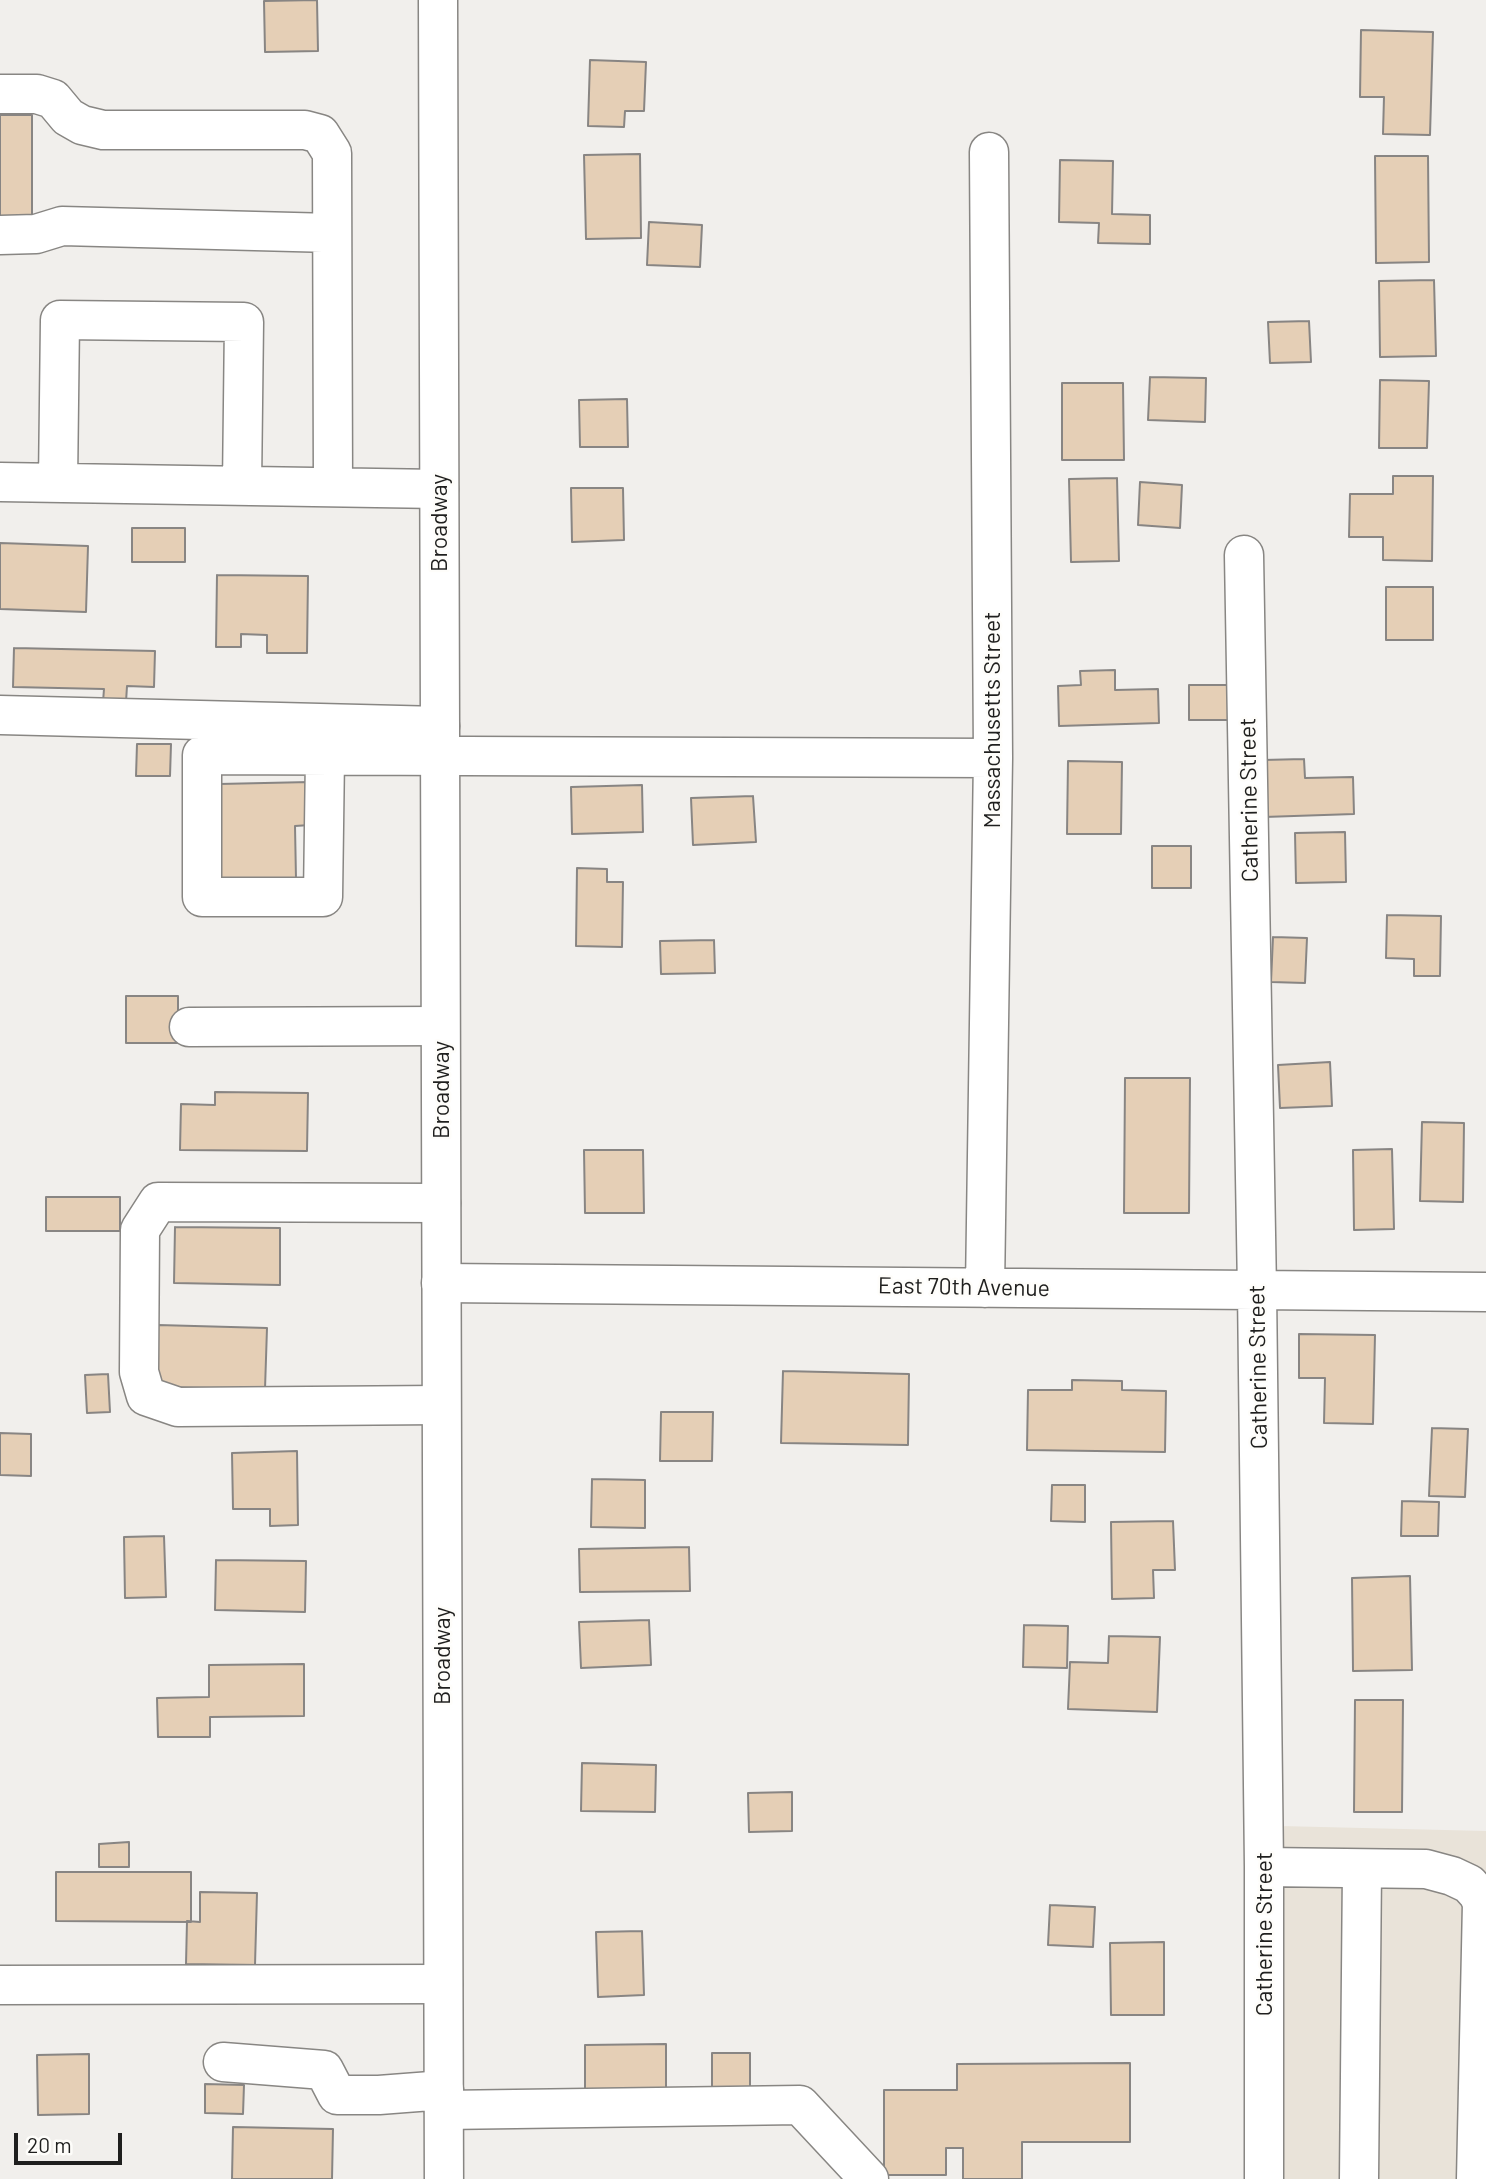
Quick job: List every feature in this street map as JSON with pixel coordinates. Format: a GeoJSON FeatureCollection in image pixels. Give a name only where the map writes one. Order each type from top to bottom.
{"type":"FeatureCollection","features":[{"type":"Feature","properties":{"kind":"street","name":"Broadway"},"geometry":{"type":"LineString","coordinates":[[438,0],[444,2179]]}},
{"type":"Feature","properties":{"kind":"street"},"geometry":{"type":"LineString","coordinates":[[0,94],[37,94],[54,99],[68,117],[82,125],[103,130],[305,130],[320,134],[332,153],[333,487]]}},
{"type":"Feature","properties":{"kind":"street","name":"Massachusetts Street"},"geometry":{"type":"LineString","coordinates":[[985,1288],[993,758],[989,152]]}},
{"type":"Feature","properties":{"kind":"street"},"geometry":{"type":"LineString","coordinates":[[0,235],[36,234],[62,226],[332,233]]}},
{"type":"Feature","properties":{"kind":"street"},"geometry":{"type":"LineString","coordinates":[[58,483],[60,320],[244,322],[242,486]]}},
{"type":"Feature","properties":{"kind":"street"},"geometry":{"type":"LineString","coordinates":[[0,482],[439,489]]}},
{"type":"Feature","properties":{"kind":"street","name":"Catherine Street"},"geometry":{"type":"LineString","coordinates":[[1244,555],[1257,1290],[1264,1867],[1264,2179]]}},
{"type":"Feature","properties":{"kind":"street"},"geometry":{"type":"LineString","coordinates":[[0,715],[440,741],[993,758]]}},
{"type":"Feature","properties":{"kind":"street"},"geometry":{"type":"LineString","coordinates":[[326,755],[323,897],[202,897],[202,755],[326,755],[440,741]]}},
{"type":"Feature","properties":{"kind":"street"},"geometry":{"type":"LineString","coordinates":[[189,1027],[440,1026]]}},
{"type":"Feature","properties":{"kind":"street"},"geometry":{"type":"LineString","coordinates":[[441,1203],[158,1202],[140,1230],[139,1373],[146,1396],[178,1407],[441,1405]]}},
{"type":"Feature","properties":{"kind":"street","name":"East 70th Avenue"},"geometry":{"type":"LineString","coordinates":[[441,1283],[1486,1292]]}},
{"type":"Feature","properties":{"kind":"street"},"geometry":{"type":"LineString","coordinates":[[1264,1867],[1426,1869],[1469,1884],[1478,1894],[1482,1903],[1476,2179]]}},
{"type":"Feature","properties":{"kind":"street"},"geometry":{"type":"LineString","coordinates":[[1359,2179],[1362,1869]]}},
{"type":"Feature","properties":{"kind":"street"},"geometry":{"type":"LineString","coordinates":[[0,1985],[443,1984]]}},
{"type":"Feature","properties":{"kind":"street"},"geometry":{"type":"LineString","coordinates":[[223,2062],[324,2070],[337,2095],[444,2100],[800,2105],[869,2179]]}},
{"type":"Feature","properties":{"kind":"shaded area"},"geometry":{"type":"Polygon","coordinates":[[[1280,1826],[1486,1831],[1486,2179],[1280,2179],[1280,1826]]]}},
{"type":"Feature","properties":{"kind":"building"},"geometry":{"type":"Polygon","coordinates":[[[317,0],[318,51],[265,52],[264,1],[317,0]]]}},
{"type":"Feature","properties":{"kind":"building"},"geometry":{"type":"Polygon","coordinates":[[[1361,30],[1433,32],[1430,135],[1383,134],[1384,97],[1360,97],[1361,30]]]}},
{"type":"Feature","properties":{"kind":"building"},"geometry":{"type":"Polygon","coordinates":[[[590,60],[646,62],[644,111],[625,111],[624,127],[588,126],[590,60]]]}},
{"type":"Feature","properties":{"kind":"building"},"geometry":{"type":"Polygon","coordinates":[[[0,115],[32,115],[32,219],[0,219],[0,115]]]}},
{"type":"Feature","properties":{"kind":"building"},"geometry":{"type":"Polygon","coordinates":[[[640,154],[641,238],[586,239],[584,155],[640,154]]]}},
{"type":"Feature","properties":{"kind":"building"},"geometry":{"type":"Polygon","coordinates":[[[1375,156],[1428,156],[1429,262],[1376,263],[1375,156]]]}},
{"type":"Feature","properties":{"kind":"building"},"geometry":{"type":"Polygon","coordinates":[[[1060,160],[1113,161],[1112,214],[1150,215],[1150,244],[1098,243],[1099,223],[1059,222],[1060,160]]]}},
{"type":"Feature","properties":{"kind":"building"},"geometry":{"type":"Polygon","coordinates":[[[649,222],[702,225],[700,267],[647,265],[649,222]]]}},
{"type":"Feature","properties":{"kind":"building"},"geometry":{"type":"Polygon","coordinates":[[[1434,280],[1436,356],[1380,357],[1379,281],[1434,280]]]}},
{"type":"Feature","properties":{"kind":"building"},"geometry":{"type":"Polygon","coordinates":[[[1309,321],[1311,362],[1270,363],[1268,322],[1309,321]]]}},
{"type":"Feature","properties":{"kind":"building"},"geometry":{"type":"Polygon","coordinates":[[[1150,377],[1206,378],[1205,422],[1148,420],[1150,377]]]}},
{"type":"Feature","properties":{"kind":"building"},"geometry":{"type":"Polygon","coordinates":[[[1380,380],[1429,381],[1427,448],[1379,448],[1380,380]]]}},
{"type":"Feature","properties":{"kind":"building"},"geometry":{"type":"Polygon","coordinates":[[[1062,383],[1123,383],[1124,460],[1062,460],[1062,383]]]}},
{"type":"Feature","properties":{"kind":"building"},"geometry":{"type":"Polygon","coordinates":[[[627,399],[628,447],[580,447],[579,400],[627,399]]]}},
{"type":"Feature","properties":{"kind":"building"},"geometry":{"type":"Polygon","coordinates":[[[1393,476],[1433,476],[1432,561],[1383,560],[1383,537],[1349,537],[1350,494],[1393,494],[1393,476]]]}},
{"type":"Feature","properties":{"kind":"building"},"geometry":{"type":"Polygon","coordinates":[[[1117,478],[1119,561],[1071,562],[1069,479],[1117,478]]]}},
{"type":"Feature","properties":{"kind":"building"},"geometry":{"type":"Polygon","coordinates":[[[1140,482],[1182,485],[1180,528],[1138,525],[1140,482]]]}},
{"type":"Feature","properties":{"kind":"building"},"geometry":{"type":"Polygon","coordinates":[[[571,488],[623,488],[624,540],[572,542],[571,488]]]}},
{"type":"Feature","properties":{"kind":"building"},"geometry":{"type":"Polygon","coordinates":[[[132,528],[185,528],[185,562],[132,562],[132,528]]]}},
{"type":"Feature","properties":{"kind":"building"},"geometry":{"type":"Polygon","coordinates":[[[0,543],[88,546],[86,612],[0,609],[0,543]]]}},
{"type":"Feature","properties":{"kind":"building"},"geometry":{"type":"Polygon","coordinates":[[[217,575],[308,576],[307,653],[267,653],[267,635],[241,634],[241,647],[216,647],[217,575]]]}},
{"type":"Feature","properties":{"kind":"building"},"geometry":{"type":"Polygon","coordinates":[[[1386,587],[1433,587],[1433,640],[1386,640],[1386,587]]]}},
{"type":"Feature","properties":{"kind":"building"},"geometry":{"type":"Polygon","coordinates":[[[14,648],[155,651],[154,687],[127,686],[126,702],[103,702],[104,689],[13,687],[14,648]]]}},
{"type":"Feature","properties":{"kind":"building"},"geometry":{"type":"Polygon","coordinates":[[[1115,670],[1115,690],[1158,689],[1159,723],[1059,726],[1058,686],[1081,685],[1080,671],[1115,670]]]}},
{"type":"Feature","properties":{"kind":"building"},"geometry":{"type":"Polygon","coordinates":[[[1189,685],[1228,685],[1228,720],[1189,720],[1189,685]]]}},
{"type":"Feature","properties":{"kind":"building"},"geometry":{"type":"Polygon","coordinates":[[[137,744],[171,744],[170,776],[136,776],[137,744]]]}},
{"type":"Feature","properties":{"kind":"building"},"geometry":{"type":"Polygon","coordinates":[[[1304,759],[1305,778],[1353,777],[1354,814],[1264,817],[1263,760],[1304,759]]]}},
{"type":"Feature","properties":{"kind":"building"},"geometry":{"type":"Polygon","coordinates":[[[1068,761],[1122,762],[1121,834],[1067,834],[1068,761]]]}},
{"type":"Feature","properties":{"kind":"building"},"geometry":{"type":"Polygon","coordinates":[[[310,782],[310,825],[295,826],[296,879],[220,880],[219,784],[310,782]]]}},
{"type":"Feature","properties":{"kind":"building"},"geometry":{"type":"Polygon","coordinates":[[[642,785],[643,832],[572,834],[571,787],[642,785]]]}},
{"type":"Feature","properties":{"kind":"building"},"geometry":{"type":"Polygon","coordinates":[[[753,796],[756,842],[693,845],[691,798],[753,796]]]}},
{"type":"Feature","properties":{"kind":"building"},"geometry":{"type":"Polygon","coordinates":[[[1345,832],[1346,882],[1296,883],[1295,833],[1345,832]]]}},
{"type":"Feature","properties":{"kind":"building"},"geometry":{"type":"Polygon","coordinates":[[[1152,846],[1191,846],[1191,888],[1152,888],[1152,846]]]}},
{"type":"Feature","properties":{"kind":"building"},"geometry":{"type":"Polygon","coordinates":[[[577,868],[607,869],[607,882],[623,882],[622,947],[576,946],[577,868]]]}},
{"type":"Feature","properties":{"kind":"building"},"geometry":{"type":"Polygon","coordinates":[[[1387,915],[1441,916],[1440,976],[1414,976],[1414,959],[1386,958],[1387,915]]]}},
{"type":"Feature","properties":{"kind":"building"},"geometry":{"type":"Polygon","coordinates":[[[1273,937],[1307,938],[1305,983],[1271,982],[1273,937]]]}},
{"type":"Feature","properties":{"kind":"building"},"geometry":{"type":"Polygon","coordinates":[[[714,940],[715,973],[661,974],[660,941],[714,940]]]}},
{"type":"Feature","properties":{"kind":"building"},"geometry":{"type":"Polygon","coordinates":[[[126,996],[178,996],[178,1043],[126,1043],[126,996]]]}},
{"type":"Feature","properties":{"kind":"building"},"geometry":{"type":"Polygon","coordinates":[[[1330,1062],[1332,1106],[1280,1108],[1278,1065],[1330,1062]]]}},
{"type":"Feature","properties":{"kind":"building"},"geometry":{"type":"Polygon","coordinates":[[[1125,1078],[1190,1078],[1189,1213],[1124,1213],[1125,1078]]]}},
{"type":"Feature","properties":{"kind":"building"},"geometry":{"type":"Polygon","coordinates":[[[215,1092],[308,1093],[307,1151],[180,1150],[181,1104],[215,1105],[215,1092]]]}},
{"type":"Feature","properties":{"kind":"building"},"geometry":{"type":"Polygon","coordinates":[[[1422,1122],[1464,1123],[1463,1202],[1420,1201],[1422,1122]]]}},
{"type":"Feature","properties":{"kind":"building"},"geometry":{"type":"Polygon","coordinates":[[[1392,1149],[1394,1229],[1354,1230],[1353,1150],[1392,1149]]]}},
{"type":"Feature","properties":{"kind":"building"},"geometry":{"type":"Polygon","coordinates":[[[584,1150],[643,1150],[644,1213],[585,1213],[584,1150]]]}},
{"type":"Feature","properties":{"kind":"building"},"geometry":{"type":"Polygon","coordinates":[[[46,1197],[120,1197],[120,1231],[46,1231],[46,1197]]]}},
{"type":"Feature","properties":{"kind":"building"},"geometry":{"type":"Polygon","coordinates":[[[175,1227],[280,1228],[280,1285],[174,1283],[175,1227]]]}},
{"type":"Feature","properties":{"kind":"building"},"geometry":{"type":"Polygon","coordinates":[[[158,1325],[267,1328],[265,1389],[157,1387],[158,1325]]]}},
{"type":"Feature","properties":{"kind":"building"},"geometry":{"type":"Polygon","coordinates":[[[1299,1334],[1375,1335],[1373,1424],[1324,1423],[1325,1378],[1299,1378],[1299,1334]]]}},
{"type":"Feature","properties":{"kind":"building"},"geometry":{"type":"Polygon","coordinates":[[[783,1371],[909,1374],[908,1445],[781,1443],[783,1371]]]}},
{"type":"Feature","properties":{"kind":"building"},"geometry":{"type":"Polygon","coordinates":[[[108,1374],[110,1412],[87,1413],[85,1375],[108,1374]]]}},
{"type":"Feature","properties":{"kind":"building"},"geometry":{"type":"Polygon","coordinates":[[[1072,1380],[1122,1381],[1122,1390],[1166,1391],[1165,1452],[1027,1450],[1028,1390],[1072,1390],[1072,1380]]]}},
{"type":"Feature","properties":{"kind":"building"},"geometry":{"type":"Polygon","coordinates":[[[661,1412],[713,1412],[712,1461],[660,1461],[661,1412]]]}},
{"type":"Feature","properties":{"kind":"building"},"geometry":{"type":"Polygon","coordinates":[[[1432,1428],[1468,1429],[1465,1497],[1429,1496],[1432,1428]]]}},
{"type":"Feature","properties":{"kind":"building"},"geometry":{"type":"Polygon","coordinates":[[[0,1433],[31,1434],[31,1476],[0,1475],[0,1433]]]}},
{"type":"Feature","properties":{"kind":"building"},"geometry":{"type":"Polygon","coordinates":[[[297,1451],[298,1525],[270,1526],[270,1509],[233,1509],[232,1453],[297,1451]]]}},
{"type":"Feature","properties":{"kind":"building"},"geometry":{"type":"Polygon","coordinates":[[[592,1479],[645,1480],[645,1528],[591,1527],[592,1479]]]}},
{"type":"Feature","properties":{"kind":"building"},"geometry":{"type":"Polygon","coordinates":[[[1052,1485],[1085,1485],[1085,1522],[1051,1521],[1052,1485]]]}},
{"type":"Feature","properties":{"kind":"building"},"geometry":{"type":"Polygon","coordinates":[[[1402,1501],[1439,1502],[1438,1536],[1401,1536],[1402,1501]]]}},
{"type":"Feature","properties":{"kind":"building"},"geometry":{"type":"Polygon","coordinates":[[[1173,1521],[1175,1570],[1153,1570],[1154,1598],[1112,1599],[1111,1522],[1173,1521]]]}},
{"type":"Feature","properties":{"kind":"building"},"geometry":{"type":"Polygon","coordinates":[[[164,1536],[166,1597],[125,1598],[124,1537],[164,1536]]]}},
{"type":"Feature","properties":{"kind":"building"},"geometry":{"type":"Polygon","coordinates":[[[689,1547],[690,1591],[580,1592],[579,1549],[689,1547]]]}},
{"type":"Feature","properties":{"kind":"building"},"geometry":{"type":"Polygon","coordinates":[[[216,1560],[306,1561],[305,1612],[215,1610],[216,1560]]]}},
{"type":"Feature","properties":{"kind":"building"},"geometry":{"type":"Polygon","coordinates":[[[1410,1576],[1412,1670],[1353,1671],[1352,1578],[1410,1576]]]}},
{"type":"Feature","properties":{"kind":"building"},"geometry":{"type":"Polygon","coordinates":[[[649,1620],[651,1665],[581,1668],[579,1622],[649,1620]]]}},
{"type":"Feature","properties":{"kind":"building"},"geometry":{"type":"Polygon","coordinates":[[[1024,1625],[1068,1626],[1067,1668],[1023,1667],[1024,1625]]]}},
{"type":"Feature","properties":{"kind":"building"},"geometry":{"type":"Polygon","coordinates":[[[1109,1636],[1160,1637],[1157,1712],[1068,1709],[1070,1662],[1108,1663],[1109,1636]]]}},
{"type":"Feature","properties":{"kind":"building"},"geometry":{"type":"Polygon","coordinates":[[[304,1664],[304,1716],[210,1717],[210,1737],[158,1737],[157,1698],[209,1697],[209,1665],[304,1664]]]}},
{"type":"Feature","properties":{"kind":"building"},"geometry":{"type":"Polygon","coordinates":[[[1355,1700],[1403,1700],[1402,1812],[1354,1812],[1355,1700]]]}},
{"type":"Feature","properties":{"kind":"building"},"geometry":{"type":"Polygon","coordinates":[[[582,1763],[656,1765],[655,1812],[581,1811],[582,1763]]]}},
{"type":"Feature","properties":{"kind":"building"},"geometry":{"type":"Polygon","coordinates":[[[792,1792],[792,1831],[749,1832],[748,1793],[792,1792]]]}},
{"type":"Feature","properties":{"kind":"building"},"geometry":{"type":"Polygon","coordinates":[[[129,1842],[129,1867],[99,1867],[99,1844],[129,1842]]]}},
{"type":"Feature","properties":{"kind":"building"},"geometry":{"type":"Polygon","coordinates":[[[56,1872],[191,1872],[191,1922],[56,1921],[56,1872]]]}},
{"type":"Feature","properties":{"kind":"building"},"geometry":{"type":"Polygon","coordinates":[[[200,1892],[257,1893],[255,1965],[186,1964],[187,1921],[200,1922],[200,1892]]]}},
{"type":"Feature","properties":{"kind":"building"},"geometry":{"type":"Polygon","coordinates":[[[1050,1905],[1095,1907],[1093,1947],[1048,1945],[1050,1905]]]}},
{"type":"Feature","properties":{"kind":"building"},"geometry":{"type":"Polygon","coordinates":[[[642,1931],[644,1995],[598,1997],[596,1932],[642,1931]]]}},
{"type":"Feature","properties":{"kind":"building"},"geometry":{"type":"Polygon","coordinates":[[[1164,1942],[1164,2015],[1111,2015],[1110,1943],[1164,1942]]]}},
{"type":"Feature","properties":{"kind":"building"},"geometry":{"type":"Polygon","coordinates":[[[666,2044],[666,2090],[585,2090],[585,2045],[666,2044]]]}},
{"type":"Feature","properties":{"kind":"building"},"geometry":{"type":"Polygon","coordinates":[[[712,2053],[750,2053],[750,2090],[712,2090],[712,2053]]]}},
{"type":"Feature","properties":{"kind":"building"},"geometry":{"type":"Polygon","coordinates":[[[89,2054],[89,2114],[38,2115],[37,2055],[89,2054]]]}},
{"type":"Feature","properties":{"kind":"building"},"geometry":{"type":"Polygon","coordinates":[[[1130,2063],[1130,2142],[1022,2142],[1022,2179],[963,2179],[963,2148],[946,2148],[946,2175],[884,2175],[884,2090],[957,2090],[957,2064],[1130,2063]]]}},
{"type":"Feature","properties":{"kind":"building"},"geometry":{"type":"Polygon","coordinates":[[[205,2084],[244,2085],[243,2114],[205,2113],[205,2084]]]}},
{"type":"Feature","properties":{"kind":"building"},"geometry":{"type":"Polygon","coordinates":[[[233,2127],[333,2129],[332,2179],[232,2179],[233,2127]]]}}]}
